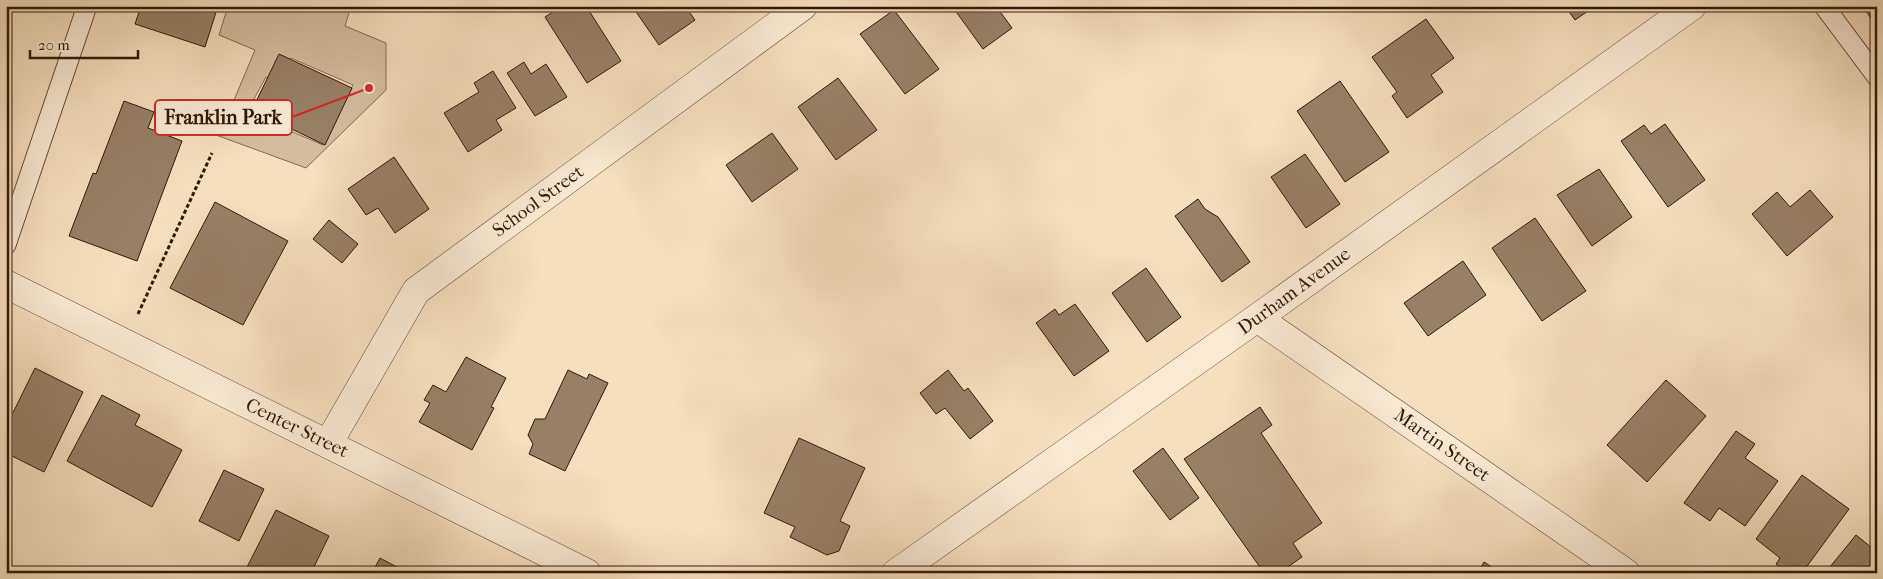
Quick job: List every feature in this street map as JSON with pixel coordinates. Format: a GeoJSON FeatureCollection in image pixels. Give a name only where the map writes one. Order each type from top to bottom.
{"type":"FeatureCollection","features":[{"type":"Feature","properties":{"kind":"street","name":"School Street"},"geometry":{"type":"LineString","coordinates":[[328,444],[416,291],[803,6]]}},
{"type":"Feature","properties":{"kind":"street","name":"Durham Avenue"},"geometry":{"type":"LineString","coordinates":[[896,573],[1257,318],[1692,6]]}},
{"type":"Feature","properties":{"kind":"street","name":"Center Street"},"geometry":{"type":"LineString","coordinates":[[6,284],[587,573]]}},
{"type":"Feature","properties":{"kind":"street","name":"Martin Street"},"geometry":{"type":"LineString","coordinates":[[1257,318],[1626,573]]}},
{"type":"Feature","properties":{"kind":"lane"},"geometry":{"type":"LineString","coordinates":[[6,245],[87,6]]}},
{"type":"Feature","properties":{"kind":"lane"},"geometry":{"type":"LineString","coordinates":[[1824,6],[1877,77]]}},
{"type":"Feature","properties":{"kind":"path"},"geometry":{"type":"LineString","coordinates":[[124,342],[212,154]]}},
{"type":"Feature","properties":{"kind":"shaded area"},"geometry":{"type":"Polygon","coordinates":[[[228,6],[351,6],[345,26],[386,43],[386,90],[306,168],[216,135],[253,115],[323,145],[353,85],[291,58],[277,83],[266,77],[248,110],[229,112],[255,50],[219,35],[228,6]]]}},
{"type":"Feature","properties":{"kind":"building"},"geometry":{"type":"Polygon","coordinates":[[[141,6],[218,6],[205,47],[135,24],[141,6]]]}},
{"type":"Feature","properties":{"kind":"building"},"geometry":{"type":"Polygon","coordinates":[[[562,6],[586,6],[621,61],[587,83],[545,17],[562,6]]]}},
{"type":"Feature","properties":{"kind":"building"},"geometry":{"type":"Polygon","coordinates":[[[632,6],[685,6],[695,20],[659,45],[632,6]]]}},
{"type":"Feature","properties":{"kind":"building"},"geometry":{"type":"Polygon","coordinates":[[[952,6],[996,6],[1012,28],[983,49],[952,6]]]}},
{"type":"Feature","properties":{"kind":"building"},"geometry":{"type":"Polygon","coordinates":[[[1024,6],[1034,6],[1027,11],[1024,6]]]}},
{"type":"Feature","properties":{"kind":"building"},"geometry":{"type":"Polygon","coordinates":[[[1565,6],[1595,6],[1575,20],[1565,6]]]}},
{"type":"Feature","properties":{"kind":"building"},"geometry":{"type":"Polygon","coordinates":[[[1862,6],[1877,6],[1877,26],[1862,6]]]}},
{"type":"Feature","properties":{"kind":"building"},"geometry":{"type":"Polygon","coordinates":[[[894,10],[939,69],[905,94],[860,34],[894,10]]]}},
{"type":"Feature","properties":{"kind":"building"},"geometry":{"type":"Polygon","coordinates":[[[1426,19],[1454,58],[1431,75],[1443,92],[1407,118],[1392,96],[1397,92],[1372,57],[1426,19]]]}},
{"type":"Feature","properties":{"kind":"building"},"geometry":{"type":"Polygon","coordinates":[[[279,54],[352,88],[325,145],[252,110],[279,54]]]}},
{"type":"Feature","properties":{"kind":"building"},"geometry":{"type":"Polygon","coordinates":[[[524,62],[531,74],[546,64],[567,97],[535,116],[507,73],[524,62]]]}},
{"type":"Feature","properties":{"kind":"building"},"geometry":{"type":"Polygon","coordinates":[[[493,71],[516,108],[496,120],[502,130],[468,152],[444,113],[479,92],[474,83],[493,71]]]}},
{"type":"Feature","properties":{"kind":"building"},"geometry":{"type":"Polygon","coordinates":[[[838,78],[877,130],[836,160],[798,107],[838,78]]]}},
{"type":"Feature","properties":{"kind":"building"},"geometry":{"type":"Polygon","coordinates":[[[1340,81],[1389,152],[1345,182],[1297,111],[1340,81]]]}},
{"type":"Feature","properties":{"kind":"building"},"geometry":{"type":"Polygon","coordinates":[[[124,101],[154,112],[148,128],[182,141],[137,261],[69,236],[93,173],[96,174],[124,101]]]}},
{"type":"Feature","properties":{"kind":"building"},"geometry":{"type":"Polygon","coordinates":[[[1665,124],[1705,180],[1668,207],[1621,141],[1644,125],[1651,134],[1665,124]]]}},
{"type":"Feature","properties":{"kind":"building"},"geometry":{"type":"Polygon","coordinates":[[[772,133],[798,169],[752,202],[726,165],[772,133]]]}},
{"type":"Feature","properties":{"kind":"building"},"geometry":{"type":"Polygon","coordinates":[[[1305,154],[1340,204],[1306,228],[1271,177],[1305,154]]]}},
{"type":"Feature","properties":{"kind":"building"},"geometry":{"type":"Polygon","coordinates":[[[394,157],[429,209],[395,233],[378,208],[366,215],[348,189],[394,157]]]}},
{"type":"Feature","properties":{"kind":"building"},"geometry":{"type":"Polygon","coordinates":[[[1599,169],[1632,217],[1592,246],[1557,195],[1599,169]]]}},
{"type":"Feature","properties":{"kind":"building"},"geometry":{"type":"Polygon","coordinates":[[[1810,190],[1833,217],[1787,256],[1752,214],[1777,192],[1790,207],[1810,190]]]}},
{"type":"Feature","properties":{"kind":"building"},"geometry":{"type":"Polygon","coordinates":[[[1198,199],[1205,209],[1218,217],[1250,262],[1222,282],[1175,216],[1198,199]]]}},
{"type":"Feature","properties":{"kind":"building"},"geometry":{"type":"Polygon","coordinates":[[[215,202],[288,241],[243,325],[170,288],[215,202]]]}},
{"type":"Feature","properties":{"kind":"building"},"geometry":{"type":"Polygon","coordinates":[[[1535,218],[1586,291],[1542,321],[1492,248],[1535,218]]]}},
{"type":"Feature","properties":{"kind":"building"},"geometry":{"type":"Polygon","coordinates":[[[329,220],[358,244],[342,263],[313,239],[329,220]]]}},
{"type":"Feature","properties":{"kind":"building"},"geometry":{"type":"Polygon","coordinates":[[[1463,261],[1486,295],[1428,336],[1404,303],[1463,261]]]}},
{"type":"Feature","properties":{"kind":"building"},"geometry":{"type":"Polygon","coordinates":[[[1146,268],[1181,317],[1147,342],[1112,293],[1146,268]]]}},
{"type":"Feature","properties":{"kind":"building"},"geometry":{"type":"Polygon","coordinates":[[[1075,304],[1109,351],[1074,376],[1036,323],[1055,309],[1059,315],[1075,304]]]}},
{"type":"Feature","properties":{"kind":"building"},"geometry":{"type":"Polygon","coordinates":[[[466,357],[506,378],[491,407],[494,408],[472,450],[419,422],[430,403],[424,400],[433,385],[446,392],[466,357]]]}},
{"type":"Feature","properties":{"kind":"building"},"geometry":{"type":"Polygon","coordinates":[[[35,368],[83,392],[44,472],[6,453],[6,427],[35,368]]]}},
{"type":"Feature","properties":{"kind":"building"},"geometry":{"type":"Polygon","coordinates":[[[568,370],[587,379],[589,374],[608,383],[565,471],[529,454],[533,444],[528,435],[535,419],[545,419],[568,370]]]}},
{"type":"Feature","properties":{"kind":"building"},"geometry":{"type":"Polygon","coordinates":[[[948,370],[964,391],[968,388],[993,421],[970,439],[945,408],[936,414],[920,393],[948,370]]]}},
{"type":"Feature","properties":{"kind":"building"},"geometry":{"type":"Polygon","coordinates":[[[1666,380],[1706,416],[1647,482],[1607,445],[1666,380]]]}},
{"type":"Feature","properties":{"kind":"building"},"geometry":{"type":"Polygon","coordinates":[[[102,395],[140,415],[135,425],[182,450],[152,507],[67,461],[102,395]]]}},
{"type":"Feature","properties":{"kind":"building"},"geometry":{"type":"Polygon","coordinates":[[[1260,407],[1272,425],[1261,433],[1322,523],[1293,543],[1302,557],[1279,573],[1264,573],[1184,459],[1260,407]]]}},
{"type":"Feature","properties":{"kind":"building"},"geometry":{"type":"Polygon","coordinates":[[[1736,431],[1755,444],[1745,458],[1778,481],[1745,526],[1719,508],[1710,521],[1684,503],[1736,431]]]}},
{"type":"Feature","properties":{"kind":"building"},"geometry":{"type":"Polygon","coordinates":[[[799,438],[865,468],[840,521],[850,526],[839,551],[827,555],[790,537],[795,527],[764,513],[799,438]]]}},
{"type":"Feature","properties":{"kind":"building"},"geometry":{"type":"Polygon","coordinates":[[[1163,448],[1199,498],[1170,520],[1133,471],[1163,448]]]}},
{"type":"Feature","properties":{"kind":"building"},"geometry":{"type":"Polygon","coordinates":[[[224,470],[264,489],[239,541],[199,521],[224,470]]]}},
{"type":"Feature","properties":{"kind":"building"},"geometry":{"type":"Polygon","coordinates":[[[1802,475],[1849,509],[1802,573],[1788,573],[1776,564],[1780,558],[1756,539],[1802,475]]]}},
{"type":"Feature","properties":{"kind":"building"},"geometry":{"type":"Polygon","coordinates":[[[276,510],[329,536],[311,573],[244,573],[276,510]]]}},
{"type":"Feature","properties":{"kind":"building"},"geometry":{"type":"Polygon","coordinates":[[[1856,535],[1877,552],[1877,573],[1825,573],[1856,535]]]}},
{"type":"Feature","properties":{"kind":"building"},"geometry":{"type":"Polygon","coordinates":[[[380,558],[408,573],[372,573],[380,558]]]}},
{"type":"Feature","properties":{"kind":"building"},"geometry":{"type":"Polygon","coordinates":[[[1484,562],[1501,573],[1478,573],[1484,562]]]}},
{"type":"Feature","properties":{"kind":"place","name":"Franklin Park"},"geometry":{"type":"Point","coordinates":[369,88]}}]}
